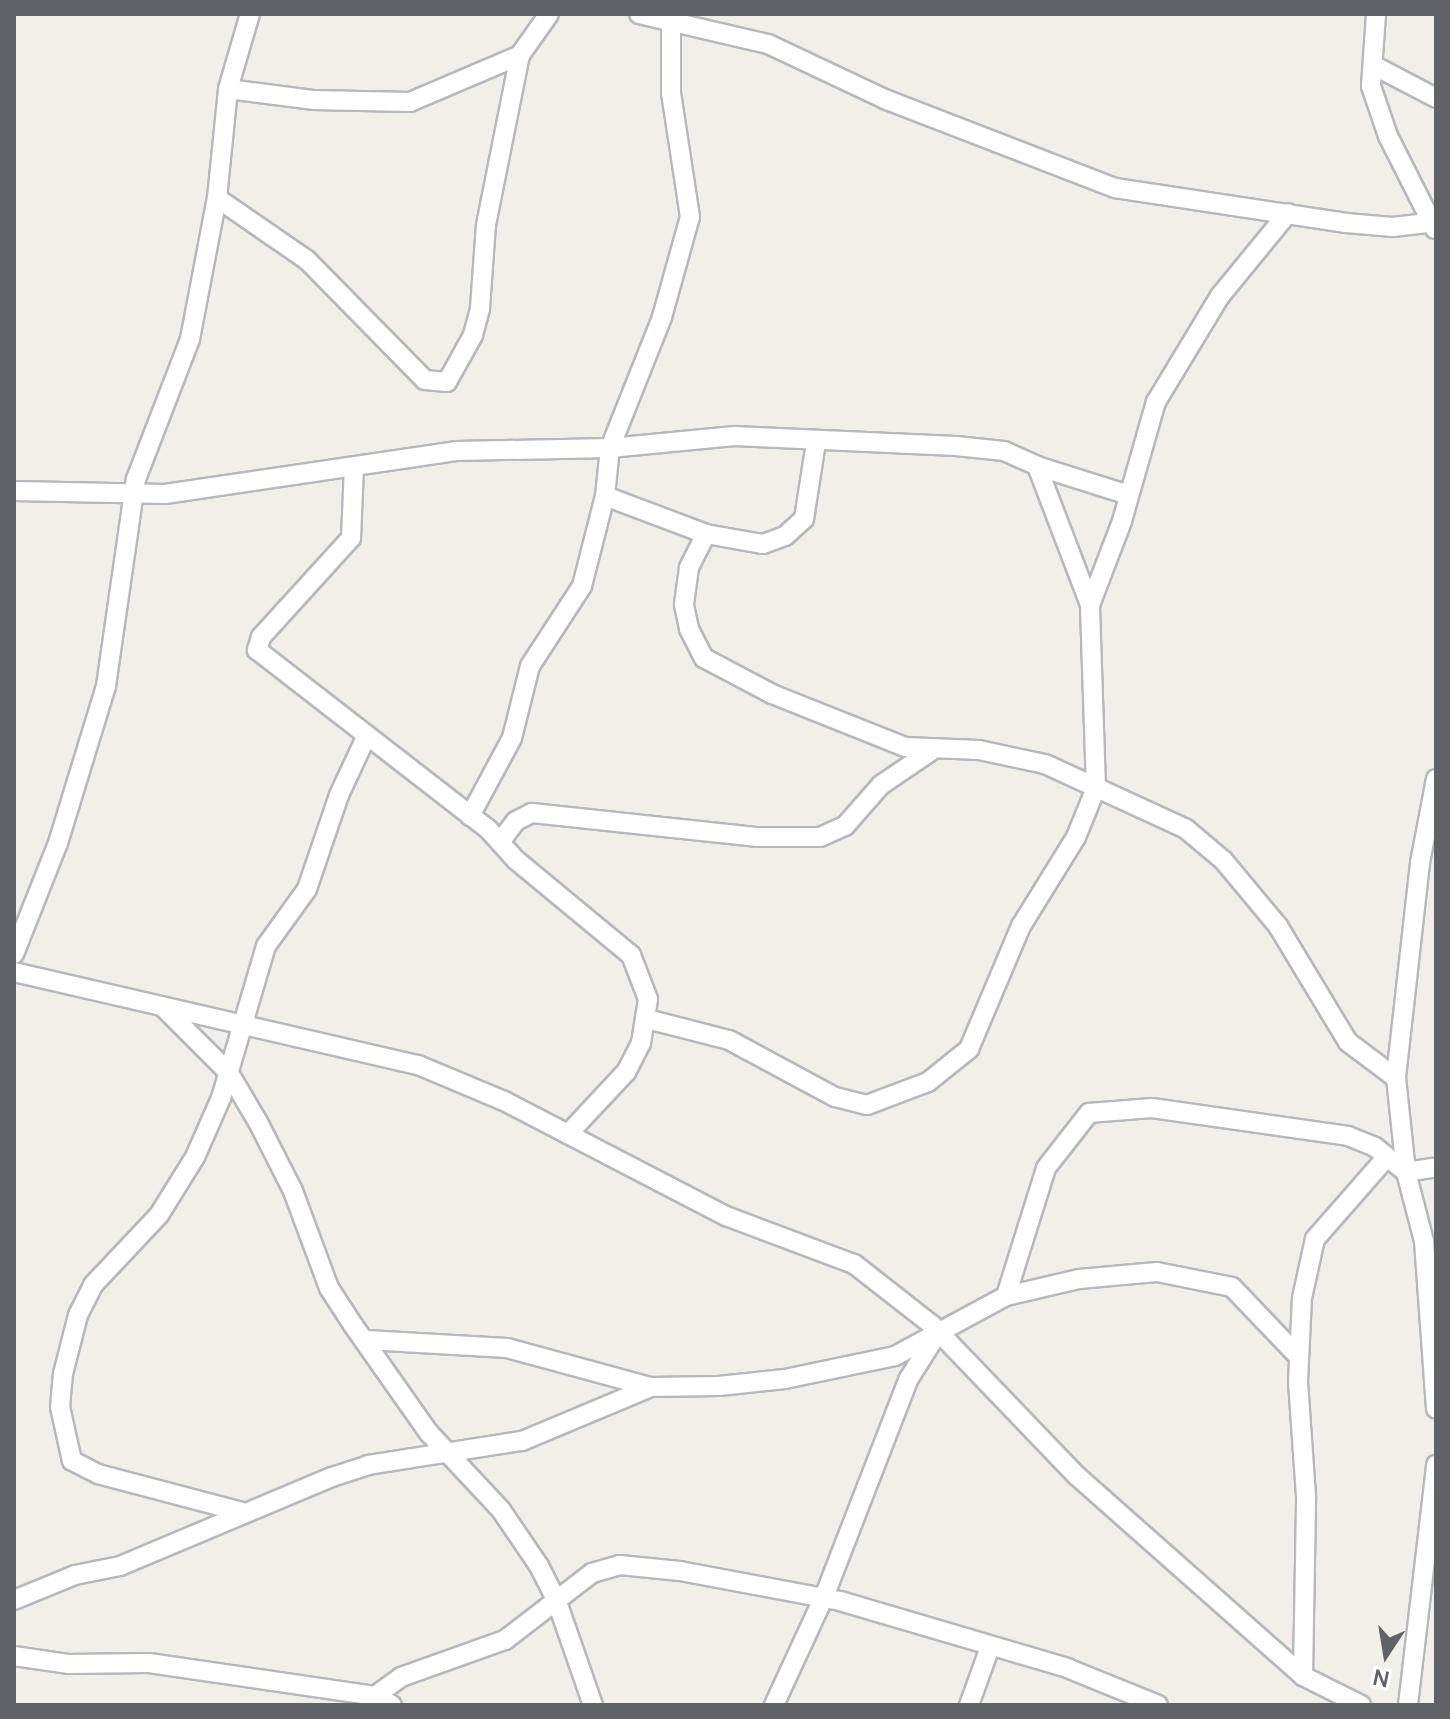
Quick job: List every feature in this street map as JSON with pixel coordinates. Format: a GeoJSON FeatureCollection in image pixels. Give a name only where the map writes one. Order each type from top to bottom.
{"type":"FeatureCollection","features":[{"type":"Feature","properties":{"kind":"street"},"geometry":{"type":"LineString","coordinates":[[14,954],[58,843],[103,699],[133,495],[146,447],[190,339],[217,198],[228,89],[250,14]]}},
{"type":"Feature","properties":{"kind":"street"},"geometry":{"type":"LineString","coordinates":[[217,198],[307,260],[425,380],[447,382],[458,369],[480,308],[486,225],[520,55],[549,14]]}},
{"type":"Feature","properties":{"kind":"street"},"geometry":{"type":"LineString","coordinates":[[639,14],[768,44],[887,100],[1086,180],[1162,198],[1393,227],[1435,224],[1388,136],[1371,86],[1376,14]]}},
{"type":"Feature","properties":{"kind":"street"},"geometry":{"type":"LineString","coordinates":[[470,816],[512,738],[530,666],[582,586],[605,496],[610,448],[662,317],[690,217],[671,93],[671,23]]}},
{"type":"Feature","properties":{"kind":"street"},"geometry":{"type":"LineString","coordinates":[[228,89],[314,100],[410,102],[520,55]]}},
{"type":"Feature","properties":{"kind":"street"},"geometry":{"type":"LineString","coordinates":[[1373,65],[1436,98]]}},
{"type":"Feature","properties":{"kind":"street"},"geometry":{"type":"LineString","coordinates":[[1090,605],[1166,377],[1220,296],[1288,213]]}},
{"type":"Feature","properties":{"kind":"street"},"geometry":{"type":"LineString","coordinates":[[14,491],[133,495],[456,451],[610,448],[734,436],[1004,451],[1037,466],[1129,495]]}},
{"type":"Feature","properties":{"kind":"street"},"geometry":{"type":"LineString","coordinates":[[605,496],[706,534],[763,544],[793,531],[809,509],[816,442]]}},
{"type":"Feature","properties":{"kind":"street"},"geometry":{"type":"LineString","coordinates":[[647,1019],[743,1045],[851,1103],[878,1104],[928,1082],[974,1041],[1021,926],[1076,837],[1096,788],[1090,605],[1037,466]]}},
{"type":"Feature","properties":{"kind":"street"},"geometry":{"type":"LineString","coordinates":[[354,467],[351,538],[257,645],[259,653],[470,816],[631,955],[645,982],[647,1019],[626,1072],[568,1134]]}},
{"type":"Feature","properties":{"kind":"street"},"geometry":{"type":"LineString","coordinates":[[706,534],[689,568],[684,605],[689,629],[704,658],[772,694],[905,747],[931,751],[979,750],[1021,757],[1169,819],[1223,860],[1278,926],[1341,1033],[1396,1078]]}},
{"type":"Feature","properties":{"kind":"street"},"geometry":{"type":"LineString","coordinates":[[242,1512],[82,1467],[69,1457],[60,1407],[68,1349],[86,1299],[172,1198],[195,1157],[229,1073],[240,1022],[266,946],[307,889],[339,795],[367,735]]}},
{"type":"Feature","properties":{"kind":"street"},"geometry":{"type":"LineString","coordinates":[[500,842],[516,821],[532,813],[756,837],[820,837],[845,826],[881,785],[931,751]]}},
{"type":"Feature","properties":{"kind":"street"},"geometry":{"type":"LineString","coordinates":[[1436,779],[1428,863],[1396,1078],[1406,1172],[1424,1241],[1436,1409]]}},
{"type":"Feature","properties":{"kind":"street"},"geometry":{"type":"LineString","coordinates":[[14,972],[418,1065],[568,1134],[726,1216],[854,1264],[939,1332],[1077,1476],[1303,1676],[1361,1705]]}},
{"type":"Feature","properties":{"kind":"street"},"geometry":{"type":"LineString","coordinates":[[162,1006],[229,1073],[284,1170],[329,1288],[429,1433],[501,1510],[556,1599],[593,1705]]}},
{"type":"Feature","properties":{"kind":"street"},"geometry":{"type":"LineString","coordinates":[[1006,1296],[1046,1168],[1089,1113],[1152,1108],[1348,1136],[1406,1172],[1436,1167]]}},
{"type":"Feature","properties":{"kind":"street"},"geometry":{"type":"LineString","coordinates":[[1303,1676],[1306,1496],[1298,1436],[1302,1298],[1315,1239],[1386,1158]]}},
{"type":"Feature","properties":{"kind":"street"},"geometry":{"type":"LineString","coordinates":[[367,1340],[507,1348],[651,1387],[719,1386],[840,1368],[895,1356],[1006,1296],[1112,1276],[1157,1272],[1200,1278],[1244,1294],[1299,1357]]}},
{"type":"Feature","properties":{"kind":"street"},"geometry":{"type":"LineString","coordinates":[[774,1705],[824,1597],[908,1380],[939,1332]]}},
{"type":"Feature","properties":{"kind":"street"},"geometry":{"type":"LineString","coordinates":[[14,1600],[75,1575],[120,1566],[242,1512],[368,1465],[522,1441],[651,1387]]}},
{"type":"Feature","properties":{"kind":"street"},"geometry":{"type":"LineString","coordinates":[[1408,1705],[1436,1465]]}},
{"type":"Feature","properties":{"kind":"street"},"geometry":{"type":"LineString","coordinates":[[375,1696],[401,1677],[505,1640],[592,1573],[620,1565],[824,1597],[1067,1668],[1158,1705]]}},
{"type":"Feature","properties":{"kind":"street"},"geometry":{"type":"LineString","coordinates":[[969,1705],[990,1647]]}},
{"type":"Feature","properties":{"kind":"street"},"geometry":{"type":"LineString","coordinates":[[14,1656],[69,1664],[149,1663],[375,1696],[392,1705]]}}]}
